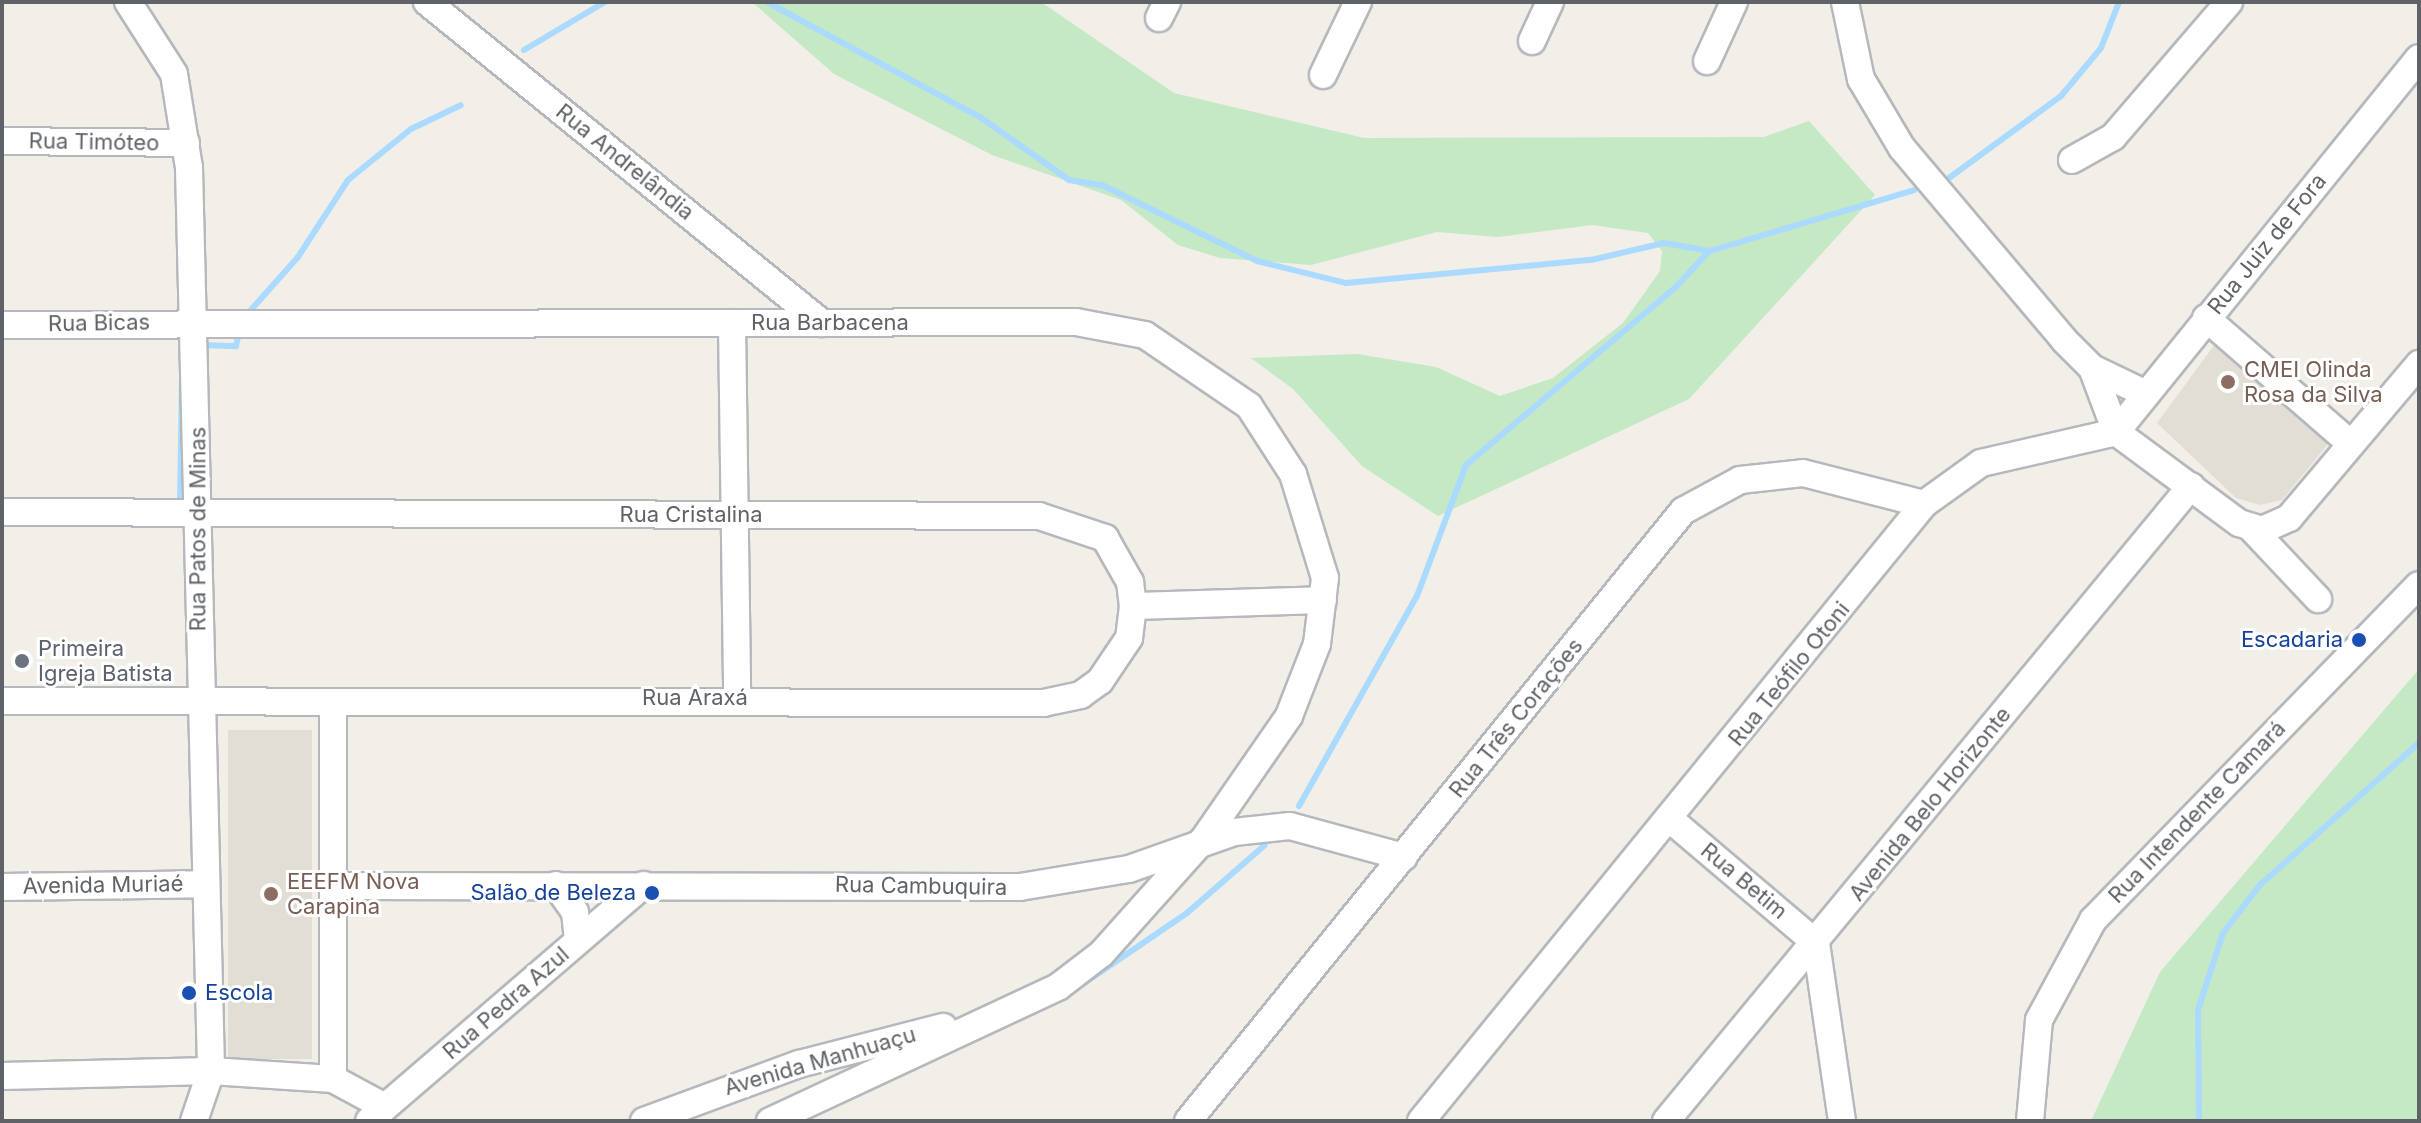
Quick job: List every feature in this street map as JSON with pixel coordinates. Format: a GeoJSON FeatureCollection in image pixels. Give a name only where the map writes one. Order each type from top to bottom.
{"type":"FeatureCollection","features":[{"type":"Feature","properties":{"kind":"street","name":"Rua Patos de Minas"},"geometry":{"type":"LineString","coordinates":[[128,2],[174,74],[186,143],[197,320],[199,700],[211,1071]]}},
{"type":"Feature","properties":{"kind":"street","name":"Rua Andrelândia"},"geometry":{"type":"LineString","coordinates":[[427,2],[822,323]]}},
{"type":"Feature","properties":{"kind":"street"},"geometry":{"type":"LineString","coordinates":[[1323,75],[1358,2]]}},
{"type":"Feature","properties":{"kind":"street"},"geometry":{"type":"LineString","coordinates":[[1532,41],[1550,2]]}},
{"type":"Feature","properties":{"kind":"street"},"geometry":{"type":"LineString","coordinates":[[1707,61],[1734,2]]}},
{"type":"Feature","properties":{"kind":"street"},"geometry":{"type":"LineString","coordinates":[[1845,2],[1861,79],[1902,148],[2092,368],[2116,432],[2246,527],[2318,599]]}},
{"type":"Feature","properties":{"kind":"street"},"geometry":{"type":"LineString","coordinates":[[2072,160],[2113,137],[2229,2]]}},
{"type":"Feature","properties":{"kind":"street","name":"Rua Juiz de Fora"},"geometry":{"type":"LineString","coordinates":[[2116,432],[2419,58]]}},
{"type":"Feature","properties":{"kind":"street","name":"Rua Timóteo"},"geometry":{"type":"LineString","coordinates":[[2,141],[186,143]]}},
{"type":"Feature","properties":{"kind":"street"},"geometry":{"type":"LineString","coordinates":[[2206,318],[2350,443]]}},
{"type":"Feature","properties":{"kind":"street","name":"Rua Barbacena"},"geometry":{"type":"LineString","coordinates":[[197,320],[1076,322],[1122,328],[1177,351],[1249,406],[1276,444],[1308,510],[1324,589]]}},
{"type":"Feature","properties":{"kind":"street","name":"Rua Bicas"},"geometry":{"type":"LineString","coordinates":[[2,325],[197,320]]}},
{"type":"Feature","properties":{"kind":"street"},"geometry":{"type":"LineString","coordinates":[[732,323],[737,697]]}},
{"type":"Feature","properties":{"kind":"street"},"geometry":{"type":"LineString","coordinates":[[2246,527],[2289,518],[2419,364]]}},
{"type":"Feature","properties":{"kind":"street"},"geometry":{"type":"LineString","coordinates":[[2092,368],[2146,394],[2140,426],[2152,458]]}},
{"type":"Feature","properties":{"kind":"street","name":"Rua Teófilo Otoni"},"geometry":{"type":"LineString","coordinates":[[1421,1121],[1671,820],[1924,504],[1981,463],[2116,432]]}},
{"type":"Feature","properties":{"kind":"street","name":"Rua Três Corações"},"geometry":{"type":"LineString","coordinates":[[1188,1121],[1701,498],[1740,480],[1803,473],[1924,504]]}},
{"type":"Feature","properties":{"kind":"street","name":"Avenida Belo Horizonte"},"geometry":{"type":"LineString","coordinates":[[1666,1121],[2191,486]]}},
{"type":"Feature","properties":{"kind":"street","name":"Rua Cristalina"},"geometry":{"type":"LineString","coordinates":[[2,512],[733,515],[1064,520],[1105,538],[1118,554],[1133,606]]}},
{"type":"Feature","properties":{"kind":"street","name":"Rua Intendente Camará"},"geometry":{"type":"LineString","coordinates":[[2030,1121],[2039,1020],[2093,920],[2419,585]]}},
{"type":"Feature","properties":{"kind":"street"},"geometry":{"type":"LineString","coordinates":[[1133,606],[1324,589],[1317,644],[1289,716],[1203,840]]}},
{"type":"Feature","properties":{"kind":"street","name":"Rua Araxá"},"geometry":{"type":"LineString","coordinates":[[2,701],[333,702],[737,697],[1063,701],[1100,681],[1119,659],[1133,606]]}},
{"type":"Feature","properties":{"kind":"street"},"geometry":{"type":"LineString","coordinates":[[333,702],[336,886],[333,1079]]}},
{"type":"Feature","properties":{"kind":"street","name":"Rua Betim"},"geometry":{"type":"LineString","coordinates":[[1671,820],[1816,943]]}},
{"type":"Feature","properties":{"kind":"street"},"geometry":{"type":"LineString","coordinates":[[1203,840],[1290,826],[1404,857]]}},
{"type":"Feature","properties":{"kind":"street","name":"Rua Cambuquira"},"geometry":{"type":"LineString","coordinates":[[336,886],[1020,887],[1129,869],[1203,840]]}},
{"type":"Feature","properties":{"kind":"street","name":"Avenida Manhuaçu"},"geometry":{"type":"LineString","coordinates":[[770,1121],[1058,987],[1101,954],[1203,840]]}},
{"type":"Feature","properties":{"kind":"street","name":"Avenida Muriaé"},"geometry":{"type":"LineString","coordinates":[[2,887],[205,884]]}},
{"type":"Feature","properties":{"kind":"street"},"geometry":{"type":"LineString","coordinates":[[556,885],[575,912],[578,941]]}},
{"type":"Feature","properties":{"kind":"street","name":"Rua Pedra Azul"},"geometry":{"type":"LineString","coordinates":[[377,1114],[643,885]]}},
{"type":"Feature","properties":{"kind":"street"},"geometry":{"type":"LineString","coordinates":[[1816,943],[1842,1121]]}},
{"type":"Feature","properties":{"kind":"street","name":"Avenida Manhuaçu"},"geometry":{"type":"LineString","coordinates":[[644,1121],[799,1064],[1000,1012]]}},
{"type":"Feature","properties":{"kind":"street"},"geometry":{"type":"LineString","coordinates":[[194,1121],[211,1071]]}},
{"type":"Feature","properties":{"kind":"street"},"geometry":{"type":"LineString","coordinates":[[2,1076],[211,1071],[333,1079],[377,1114]]}},
{"type":"Feature","properties":{"kind":"shaded area","name":"CMEI Olinda Rosa da Silva"},"geometry":{"type":"Polygon","coordinates":[[[2218,340],[2333,438],[2282,500],[2260,505],[2236,498],[2157,423],[2218,340]]]}},
{"type":"Feature","properties":{"kind":"shaded area","name":"EEEFM Nova Carapina"},"geometry":{"type":"Polygon","coordinates":[[[228,730],[312,730],[312,1059],[228,1059],[228,730]]]}},
{"type":"Feature","properties":{"kind":"green space"},"geometry":{"type":"Polygon","coordinates":[[[752,2],[1041,2],[1174,93],[1364,138],[1764,137],[1809,121],[1875,195],[1689,399],[1438,516],[1362,466],[1293,389],[1251,358],[1357,354],[1436,367],[1500,396],[1553,378],[1623,323],[1660,271],[1662,251],[1648,233],[1592,225],[1498,237],[1437,232],[1311,265],[1220,258],[1178,245],[1121,200],[992,155],[834,74],[752,2]]]}},
{"type":"Feature","properties":{"kind":"green space"},"geometry":{"type":"Polygon","coordinates":[[[2419,669],[2419,1121],[2091,1121],[2160,972],[2419,669]]]}},
{"type":"Feature","properties":{"kind":"waterway"},"geometry":{"type":"LineString","coordinates":[[524,50],[605,2]]}},
{"type":"Feature","properties":{"kind":"waterway"},"geometry":{"type":"LineString","coordinates":[[767,2],[980,117],[1069,180],[1102,185],[1257,261],[1346,283],[1591,260],[1664,243],[1710,251],[1914,190]]}},
{"type":"Feature","properties":{"kind":"waterway"},"geometry":{"type":"LineString","coordinates":[[1949,178],[2061,96],[2101,48],[2119,2]]}},
{"type":"Feature","properties":{"kind":"waterway"},"geometry":{"type":"LineString","coordinates":[[250,311],[298,257],[348,180],[411,129],[461,105]]}},
{"type":"Feature","properties":{"kind":"waterway"},"geometry":{"type":"LineString","coordinates":[[1299,806],[1417,596],[1466,465],[1675,288],[1709,251]]}},
{"type":"Feature","properties":{"kind":"waterway"},"geometry":{"type":"LineString","coordinates":[[202,345],[236,346],[239,332]]}},
{"type":"Feature","properties":{"kind":"waterway"},"geometry":{"type":"LineString","coordinates":[[180,504],[182,380]]}},
{"type":"Feature","properties":{"kind":"waterway"},"geometry":{"type":"LineString","coordinates":[[2199,1121],[2198,1010],[2223,933],[2260,885],[2419,743]]}},
{"type":"Feature","properties":{"kind":"waterway"},"geometry":{"type":"LineString","coordinates":[[1061,999],[1187,913],[1265,845]]}},
{"type":"Feature","properties":{"kind":"place","name":"CMEI Olinda Rosa da Silva"},"geometry":{"type":"Point","coordinates":[2228,382]}},
{"type":"Feature","properties":{"kind":"place","name":"Escadaria"},"geometry":{"type":"Point","coordinates":[2359,640]}},
{"type":"Feature","properties":{"kind":"place","name":"Primeira Igreja Batista"},"geometry":{"type":"Point","coordinates":[22,661]}},
{"type":"Feature","properties":{"kind":"place","name":"Salão de Beleza"},"geometry":{"type":"Point","coordinates":[652,893]}},
{"type":"Feature","properties":{"kind":"place","name":"EEEFM Nova Carapina"},"geometry":{"type":"Point","coordinates":[271,894]}},
{"type":"Feature","properties":{"kind":"place","name":"Escola"},"geometry":{"type":"Point","coordinates":[189,993]}}]}
